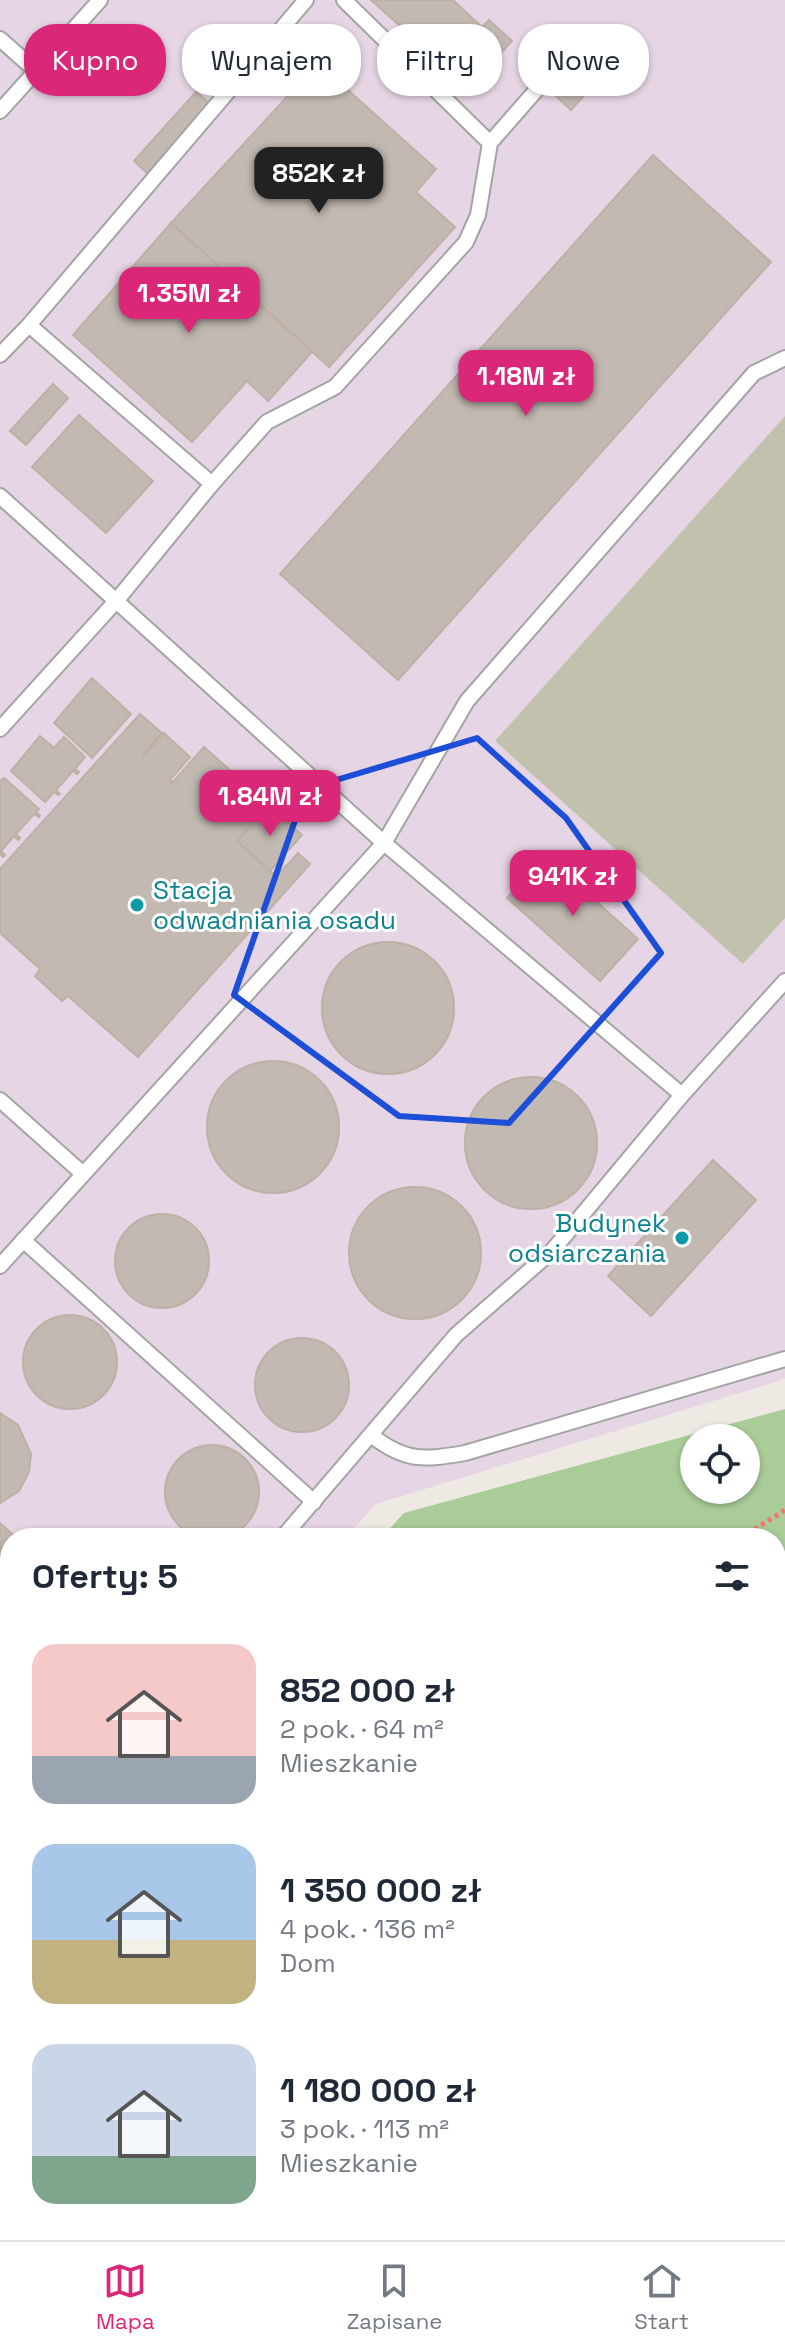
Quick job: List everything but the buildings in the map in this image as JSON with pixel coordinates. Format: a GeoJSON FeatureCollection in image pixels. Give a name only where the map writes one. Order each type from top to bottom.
{"type":"FeatureCollection","features":[{"type":"Feature","properties":{"kind":"lane"},"geometry":{"type":"LineString","coordinates":[[78,24],[100,0]]}},
{"type":"Feature","properties":{"kind":"lane"},"geometry":{"type":"LineString","coordinates":[[344,0],[490,143]]}},
{"type":"Feature","properties":{"kind":"lane"},"geometry":{"type":"LineString","coordinates":[[0,355],[29,325],[299,2]]}},
{"type":"Feature","properties":{"kind":"lane"},"geometry":{"type":"LineString","coordinates":[[0,39],[24,60]]}},
{"type":"Feature","properties":{"kind":"lane"},"geometry":{"type":"LineString","coordinates":[[0,111],[24,84]]}},
{"type":"Feature","properties":{"kind":"lane"},"geometry":{"type":"LineString","coordinates":[[0,729],[117,600],[267,422],[335,387],[466,242],[478,215],[490,143],[531,96]]}},
{"type":"Feature","properties":{"kind":"lane"},"geometry":{"type":"LineString","coordinates":[[29,325],[212,484]]}},
{"type":"Feature","properties":{"kind":"lane"},"geometry":{"type":"LineString","coordinates":[[0,1266],[384,843],[467,701],[754,373],[785,358]]}},
{"type":"Feature","properties":{"kind":"lane"},"geometry":{"type":"LineString","coordinates":[[0,496],[384,843],[682,1095]]}},
{"type":"Feature","properties":{"kind":"lane"},"geometry":{"type":"LineString","coordinates":[[291,1528],[456,1335],[552,1251],[682,1095],[785,981]]}},
{"type":"Feature","properties":{"kind":"lane"},"geometry":{"type":"LineString","coordinates":[[0,1100],[82,1173]]}},
{"type":"Feature","properties":{"kind":"lane"},"geometry":{"type":"LineString","coordinates":[[23,1240],[314,1502]]}},
{"type":"Feature","properties":{"kind":"lane"},"geometry":{"type":"LineString","coordinates":[[371,1435],[390,1450],[408,1456],[428,1459],[465,1453],[785,1359]]}},
{"type":"Feature","properties":{"kind":"path"},"geometry":{"type":"LineString","coordinates":[[757,1528],[785,1510]]}},
{"type":"Feature","properties":{"kind":"highlighted area"},"geometry":{"type":"Polygon","coordinates":[[[477,738],[566,818],[661,953],[509,1123],[399,1116],[234,995],[306,789],[477,738]]]}},
{"type":"Feature","properties":{"kind":"shaded area"},"geometry":{"type":"Polygon","coordinates":[[[0,0],[785,0],[785,1379],[376,1504],[354,1528],[0,1528],[0,0]]]}},
{"type":"Feature","properties":{"kind":"shaded area"},"geometry":{"type":"Polygon","coordinates":[[[785,416],[785,918],[743,964],[495,741],[785,416]]]}},
{"type":"Feature","properties":{"kind":"green space"},"geometry":{"type":"Polygon","coordinates":[[[785,1409],[785,1528],[390,1528],[404,1513],[680,1438],[680,1504],[760,1504],[760,1424],[730,1424],[785,1409]]]}},
{"type":"Feature","properties":{"kind":"place","name":"Stacja odwadniania osadu"},"geometry":{"type":"Point","coordinates":[137,905]}},
{"type":"Feature","properties":{"kind":"place","name":"Budynek odsiarczania"},"geometry":{"type":"Point","coordinates":[682,1238]}}]}
